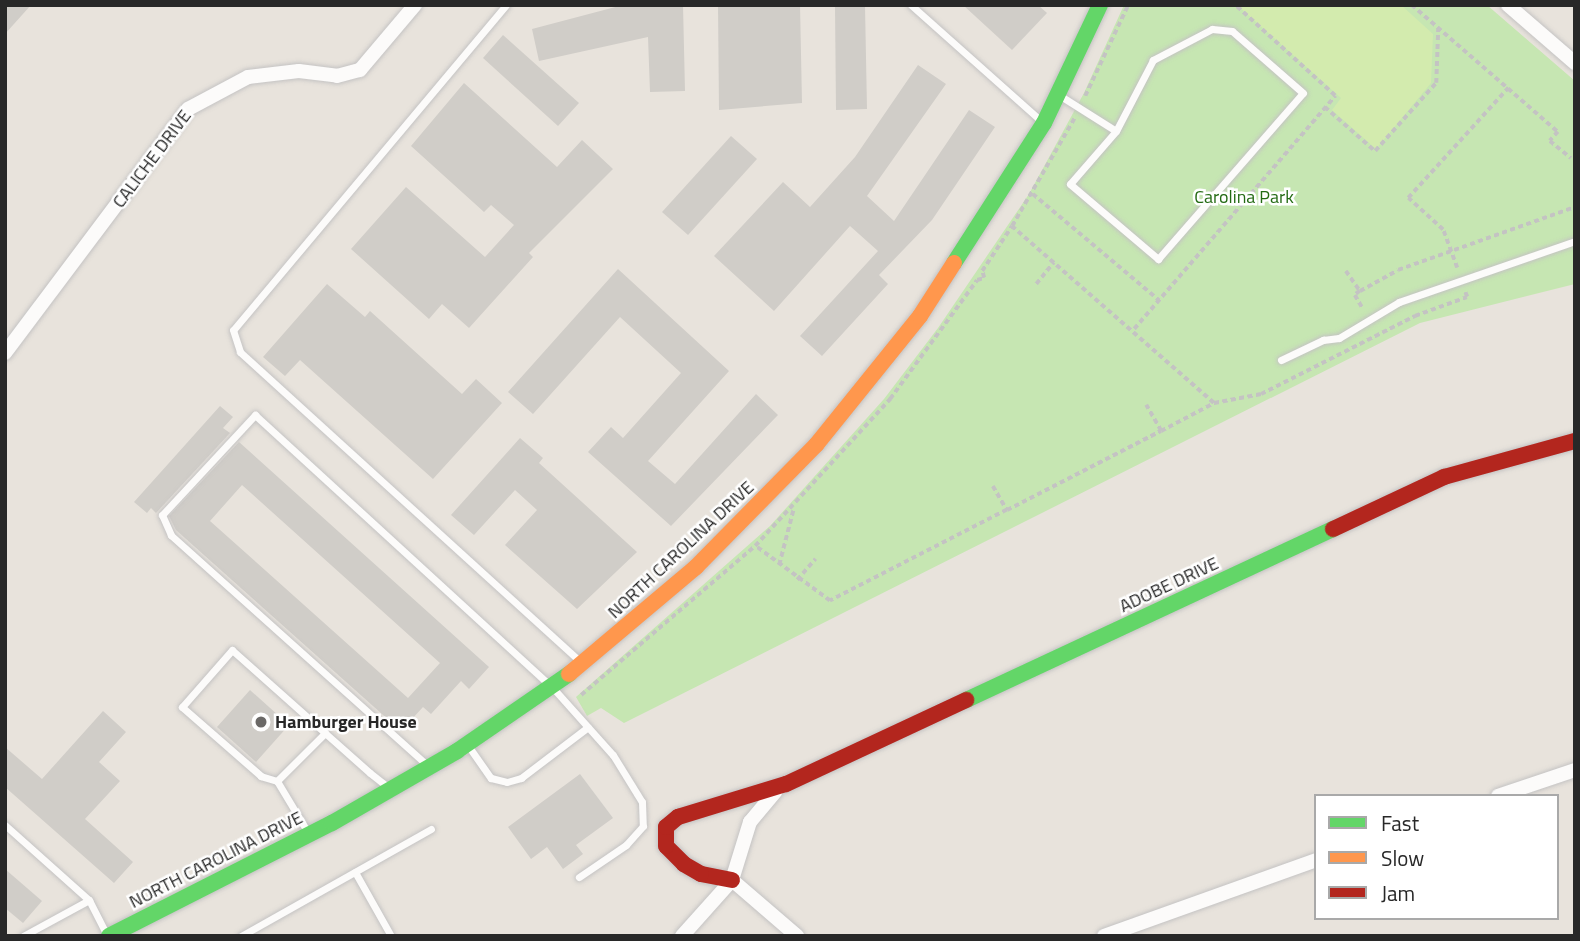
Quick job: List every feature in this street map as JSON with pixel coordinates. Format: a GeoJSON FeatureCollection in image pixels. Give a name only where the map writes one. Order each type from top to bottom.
{"type":"FeatureCollection","features":[{"type":"Feature","properties":{"kind":"main road","name":"NORTH CAROLINA DRIVE"},"geometry":{"type":"LineString","coordinates":[[108,936],[309,835],[430,768],[467,744],[552,688],[583,664],[751,514],[862,391],[961,259],[1044,123],[1100,5]]}},
{"type":"Feature","properties":{"kind":"main road","name":"ADOBE DRIVE"},"geometry":{"type":"LineString","coordinates":[[732,880],[701,874],[684,864],[666,846],[666,827],[678,817],[786,784],[1444,477],[1575,441]]}},
{"type":"Feature","properties":{"kind":"street","name":"CALICHE DRIVE"},"geometry":{"type":"LineString","coordinates":[[5,353],[10,337],[188,109],[248,77],[299,71],[337,76],[360,70],[415,5]]}},
{"type":"Feature","properties":{"kind":"street"},"geometry":{"type":"LineString","coordinates":[[1508,5],[1575,63]]}},
{"type":"Feature","properties":{"kind":"street"},"geometry":{"type":"LineString","coordinates":[[1504,794],[1575,770]]}},
{"type":"Feature","properties":{"kind":"street","name":"ADOBE DRIVE"},"geometry":{"type":"LineString","coordinates":[[682,936],[732,880],[756,811],[786,784]]}},
{"type":"Feature","properties":{"kind":"street"},"geometry":{"type":"LineString","coordinates":[[1104,936],[1314,861]]}},
{"type":"Feature","properties":{"kind":"street"},"geometry":{"type":"LineString","coordinates":[[732,880],[797,936]]}},
{"type":"Feature","properties":{"kind":"street"},"geometry":{"type":"LineString","coordinates":[[138,921],[147,936]]}},
{"type":"Feature","properties":{"kind":"lane"},"geometry":{"type":"LineString","coordinates":[[506,5],[233,330],[240,352],[583,664]]}},
{"type":"Feature","properties":{"kind":"lane"},"geometry":{"type":"LineString","coordinates":[[911,5],[1044,123]]}},
{"type":"Feature","properties":{"kind":"lane"},"geometry":{"type":"LineString","coordinates":[[1212,29],[1232,31],[1303,93],[1158,259],[1070,184],[1116,131],[1153,60],[1212,29]]}},
{"type":"Feature","properties":{"kind":"lane"},"geometry":{"type":"LineString","coordinates":[[1058,94],[1116,131]]}},
{"type":"Feature","properties":{"kind":"lane"},"geometry":{"type":"LineString","coordinates":[[1282,360],[1323,340],[1339,338],[1399,302],[1460,278],[1575,241]]}},
{"type":"Feature","properties":{"kind":"lane"},"geometry":{"type":"LineString","coordinates":[[430,768],[171,535],[162,515],[255,415],[552,688],[613,755],[642,802],[643,825],[626,845],[579,877]]}},
{"type":"Feature","properties":{"kind":"lane"},"geometry":{"type":"LineString","coordinates":[[309,835],[277,781],[261,776],[182,707],[232,650],[391,790]]}},
{"type":"Feature","properties":{"kind":"lane"},"geometry":{"type":"LineString","coordinates":[[467,744],[491,778],[508,782],[521,778],[588,727]]}},
{"type":"Feature","properties":{"kind":"lane"},"geometry":{"type":"LineString","coordinates":[[277,781],[325,733]]}},
{"type":"Feature","properties":{"kind":"lane"},"geometry":{"type":"LineString","coordinates":[[5,825],[89,900],[108,936]]}},
{"type":"Feature","properties":{"kind":"lane"},"geometry":{"type":"LineString","coordinates":[[241,936],[431,829]]}},
{"type":"Feature","properties":{"kind":"lane"},"geometry":{"type":"LineString","coordinates":[[355,872],[391,936]]}},
{"type":"Feature","properties":{"kind":"lane"},"geometry":{"type":"LineString","coordinates":[[23,936],[89,900]]}},
{"type":"Feature","properties":{"kind":"path"},"geometry":{"type":"LineString","coordinates":[[1134,329],[1335,96],[1235,5]]}},
{"type":"Feature","properties":{"kind":"path"},"geometry":{"type":"LineString","coordinates":[[1412,5],[1558,132],[1550,141],[1571,158]]}},
{"type":"Feature","properties":{"kind":"path"},"geometry":{"type":"LineString","coordinates":[[1325,107],[1375,151],[1436,83],[1438,27]]}},
{"type":"Feature","properties":{"kind":"path"},"geometry":{"type":"LineString","coordinates":[[755,546],[824,601],[835,600],[1214,403],[1261,394],[1415,316],[1467,297],[1443,230],[1408,198],[1508,89]]}},
{"type":"Feature","properties":{"kind":"path"},"geometry":{"type":"LineString","coordinates":[[1033,194],[1159,300]]}},
{"type":"Feature","properties":{"kind":"path"},"geometry":{"type":"LineString","coordinates":[[1364,311],[1354,295],[1398,270],[1575,207]]}},
{"type":"Feature","properties":{"kind":"path"},"geometry":{"type":"LineString","coordinates":[[581,695],[755,546],[794,509],[942,333],[977,280],[985,278],[982,271],[1012,226],[1134,329],[1214,403]]}},
{"type":"Feature","properties":{"kind":"path"},"geometry":{"type":"LineString","coordinates":[[1036,284],[1055,262]]}},
{"type":"Feature","properties":{"kind":"path"},"geometry":{"type":"LineString","coordinates":[[1346,271],[1360,291]]}},
{"type":"Feature","properties":{"kind":"path"},"geometry":{"type":"LineString","coordinates":[[1146,405],[1161,430]]}},
{"type":"Feature","properties":{"kind":"path"},"geometry":{"type":"LineString","coordinates":[[993,486],[1007,510]]}},
{"type":"Feature","properties":{"kind":"path"},"geometry":{"type":"LineString","coordinates":[[779,565],[794,509]]}},
{"type":"Feature","properties":{"kind":"path"},"geometry":{"type":"LineString","coordinates":[[797,580],[816,559]]}},
{"type":"Feature","properties":{"kind":"green space","name":"Carolina Park"},"geometry":{"type":"Polygon","coordinates":[[[1124,5],[1487,5],[1575,81],[1575,284],[1420,323],[624,723],[601,708],[587,716],[576,697],[770,526],[884,399],[938,328],[1029,194],[1084,93],[1124,5]]]}},
{"type":"Feature","properties":{"kind":"green space"},"geometry":{"type":"Polygon","coordinates":[[[1237,5],[1401,5],[1433,34],[1431,83],[1376,149],[1332,110],[1341,98],[1237,5]]]}},
{"type":"Feature","properties":{"kind":"building"},"geometry":{"type":"Polygon","coordinates":[[[5,5],[31,5],[5,34],[5,5]]]}},
{"type":"Feature","properties":{"kind":"building"},"geometry":{"type":"Polygon","coordinates":[[[623,5],[683,5],[685,91],[650,92],[648,37],[539,61],[532,29],[623,5]]]}},
{"type":"Feature","properties":{"kind":"building"},"geometry":{"type":"Polygon","coordinates":[[[718,5],[800,5],[802,103],[719,110],[718,5]]]}},
{"type":"Feature","properties":{"kind":"building"},"geometry":{"type":"Polygon","coordinates":[[[963,5],[1038,5],[1047,13],[1012,50],[963,5]]]}},
{"type":"Feature","properties":{"kind":"building"},"geometry":{"type":"Polygon","coordinates":[[[865,6],[867,109],[836,110],[835,7],[865,6]]]}},
{"type":"Feature","properties":{"kind":"building"},"geometry":{"type":"Polygon","coordinates":[[[503,35],[579,103],[558,126],[483,58],[503,35]]]}},
{"type":"Feature","properties":{"kind":"building"},"geometry":{"type":"Polygon","coordinates":[[[918,65],[946,84],[867,196],[894,221],[969,110],[995,127],[932,220],[879,275],[888,284],[822,356],[800,336],[878,251],[850,226],[774,311],[714,256],[783,182],[810,207],[855,157],[918,65]]]}},
{"type":"Feature","properties":{"kind":"building"},"geometry":{"type":"Polygon","coordinates":[[[464,83],[557,167],[582,140],[613,169],[529,253],[533,257],[469,328],[442,304],[429,319],[351,249],[406,187],[485,257],[514,225],[491,205],[484,212],[411,146],[464,83]]]}},
{"type":"Feature","properties":{"kind":"building"},"geometry":{"type":"Polygon","coordinates":[[[731,136],[757,159],[688,235],[662,212],[731,136]]]}},
{"type":"Feature","properties":{"kind":"building"},"geometry":{"type":"Polygon","coordinates":[[[618,269],[729,371],[648,461],[675,484],[756,394],[778,415],[671,526],[588,452],[611,427],[623,438],[681,373],[620,317],[533,414],[508,392],[618,269]]]}},
{"type":"Feature","properties":{"kind":"building"},"geometry":{"type":"Polygon","coordinates":[[[327,284],[365,317],[370,311],[462,394],[476,379],[502,403],[433,479],[300,360],[285,376],[263,357],[327,284]]]}},
{"type":"Feature","properties":{"kind":"building"},"geometry":{"type":"Polygon","coordinates":[[[220,406],[233,417],[223,428],[230,433],[156,513],[151,508],[147,513],[134,502],[220,406]]]}},
{"type":"Feature","properties":{"kind":"building"},"geometry":{"type":"Polygon","coordinates":[[[520,438],[543,458],[539,463],[637,552],[577,609],[505,545],[537,510],[515,490],[474,535],[451,515],[520,438]]]}},
{"type":"Feature","properties":{"kind":"building"},"geometry":{"type":"Polygon","coordinates":[[[239,442],[489,667],[469,689],[461,681],[431,714],[423,707],[401,731],[176,530],[169,516],[239,442]],[[242,485],[210,521],[408,698],[440,663],[242,485]]]}},
{"type":"Feature","properties":{"kind":"building"},"geometry":{"type":"Polygon","coordinates":[[[250,690],[289,725],[256,762],[217,727],[250,690]]]}},
{"type":"Feature","properties":{"kind":"building"},"geometry":{"type":"Polygon","coordinates":[[[103,711],[126,732],[99,762],[120,781],[85,819],[133,862],[114,883],[5,787],[5,747],[42,779],[103,711]]]}},
{"type":"Feature","properties":{"kind":"building"},"geometry":{"type":"Polygon","coordinates":[[[580,774],[613,818],[576,845],[583,854],[563,869],[547,847],[531,859],[508,827],[580,774]]]}},
{"type":"Feature","properties":{"kind":"building"},"geometry":{"type":"Polygon","coordinates":[[[5,869],[42,901],[23,923],[5,908],[5,869]]]}},
{"type":"Feature","properties":{"kind":"traffic: fast"},"geometry":{"type":"LineString","coordinates":[[954,263],[1044,123],[1100,5]]}},
{"type":"Feature","properties":{"kind":"traffic: fast"},"geometry":{"type":"LineString","coordinates":[[966,700],[1333,529]]}},
{"type":"Feature","properties":{"kind":"traffic: fast"},"geometry":{"type":"LineString","coordinates":[[109,936],[332,823],[457,751],[569,674]]}},
{"type":"Feature","properties":{"kind":"traffic: slow"},"geometry":{"type":"LineString","coordinates":[[569,674],[696,567],[816,445],[920,316],[954,263]]}},
{"type":"Feature","properties":{"kind":"traffic: jam"},"geometry":{"type":"LineString","coordinates":[[1333,529],[1444,477],[1575,441]]}},
{"type":"Feature","properties":{"kind":"traffic: jam"},"geometry":{"type":"LineString","coordinates":[[732,880],[701,874],[684,864],[666,846],[666,827],[678,817],[786,784],[966,700]]}},
{"type":"Feature","properties":{"kind":"place","name":"Hamburger House"},"geometry":{"type":"Point","coordinates":[261,722]}}]}
